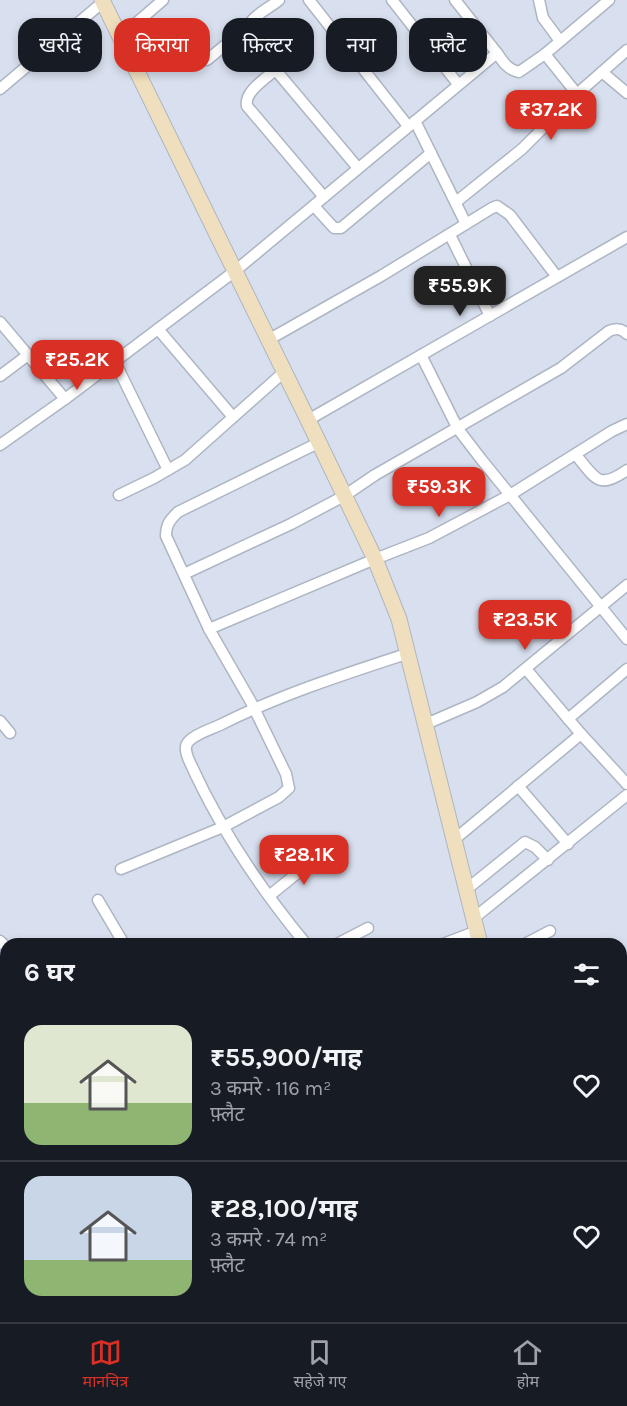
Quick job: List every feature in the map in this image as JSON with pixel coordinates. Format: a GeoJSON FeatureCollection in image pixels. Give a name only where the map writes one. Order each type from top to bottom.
{"type":"FeatureCollection","features":[{"type":"Feature","properties":{"kind":"street"},"geometry":{"type":"LineString","coordinates":[[142,18],[163,0]]}},
{"type":"Feature","properties":{"kind":"street"},"geometry":{"type":"LineString","coordinates":[[254,18],[279,0]]}},
{"type":"Feature","properties":{"kind":"street"},"geometry":{"type":"LineString","coordinates":[[309,0],[412,123],[431,153],[466,224]]}},
{"type":"Feature","properties":{"kind":"street"},"geometry":{"type":"LineString","coordinates":[[392,0],[458,84]]}},
{"type":"Feature","properties":{"kind":"street"},"geometry":{"type":"LineString","coordinates":[[455,0],[507,67],[519,72],[545,54],[609,0]]}},
{"type":"Feature","properties":{"kind":"street"},"geometry":{"type":"LineString","coordinates":[[539,0],[543,18],[560,41]]}},
{"type":"Feature","properties":{"kind":"street"},"geometry":{"type":"LineString","coordinates":[[0,89],[103,1],[114,24]]}},
{"type":"Feature","properties":{"kind":"street"},"geometry":{"type":"LineString","coordinates":[[210,58],[222,48]]}},
{"type":"Feature","properties":{"kind":"street"},"geometry":{"type":"LineString","coordinates":[[456,202],[522,149],[577,94],[627,50]]}},
{"type":"Feature","properties":{"kind":"street"},"geometry":{"type":"LineString","coordinates":[[0,445],[115,362],[234,271],[497,53]]}},
{"type":"Feature","properties":{"kind":"street"},"geometry":{"type":"LineString","coordinates":[[545,54],[577,94]]}},
{"type":"Feature","properties":{"kind":"street"},"geometry":{"type":"LineString","coordinates":[[137,72],[375,559],[399,619],[477,931]]}},
{"type":"Feature","properties":{"kind":"street"},"geometry":{"type":"LineString","coordinates":[[273,72],[249,95],[247,106],[324,197]]}},
{"type":"Feature","properties":{"kind":"street"},"geometry":{"type":"LineString","coordinates":[[278,72],[358,168]]}},
{"type":"Feature","properties":{"kind":"street"},"geometry":{"type":"LineString","coordinates":[[602,72],[627,93]]}},
{"type":"Feature","properties":{"kind":"street"},"geometry":{"type":"LineString","coordinates":[[315,206],[334,228],[340,228],[431,153]]}},
{"type":"Feature","properties":{"kind":"street"},"geometry":{"type":"LineString","coordinates":[[268,340],[381,276],[497,206],[510,215],[557,277]]}},
{"type":"Feature","properties":{"kind":"street"},"geometry":{"type":"LineString","coordinates":[[450,235],[489,316]]}},
{"type":"Feature","properties":{"kind":"street"},"geometry":{"type":"LineString","coordinates":[[308,420],[627,237]]}},
{"type":"Feature","properties":{"kind":"street"},"geometry":{"type":"LineString","coordinates":[[0,322],[65,399]]}},
{"type":"Feature","properties":{"kind":"street"},"geometry":{"type":"LineString","coordinates":[[158,329],[233,417]]}},
{"type":"Feature","properties":{"kind":"street"},"geometry":{"type":"LineString","coordinates":[[184,574],[291,524],[344,496],[375,475],[561,368],[609,331],[620,329],[627,334]]}},
{"type":"Feature","properties":{"kind":"street"},"geometry":{"type":"LineString","coordinates":[[421,355],[458,429],[627,639]]}},
{"type":"Feature","properties":{"kind":"street"},"geometry":{"type":"LineString","coordinates":[[0,376],[28,356]]}},
{"type":"Feature","properties":{"kind":"street"},"geometry":{"type":"LineString","coordinates":[[115,362],[168,470]]}},
{"type":"Feature","properties":{"kind":"street"},"geometry":{"type":"LineString","coordinates":[[119,495],[185,460],[284,372]]}},
{"type":"Feature","properties":{"kind":"street"},"geometry":{"type":"LineString","coordinates":[[208,629],[429,538],[510,495],[627,424]]}},
{"type":"Feature","properties":{"kind":"street"},"geometry":{"type":"LineString","coordinates":[[121,869],[223,827],[279,797],[289,788],[286,774],[254,708],[208,629],[166,536],[166,527],[178,512],[318,443]]}},
{"type":"Feature","properties":{"kind":"street"},"geometry":{"type":"LineString","coordinates":[[576,455],[597,479],[603,481],[613,480],[627,470]]}},
{"type":"Feature","properties":{"kind":"street"},"geometry":{"type":"LineString","coordinates":[[426,724],[493,693],[526,669],[627,585]]}},
{"type":"Feature","properties":{"kind":"street"},"geometry":{"type":"LineString","coordinates":[[301,938],[268,896],[223,827],[188,758],[187,745],[197,736],[254,708],[295,691],[408,653]]}},
{"type":"Feature","properties":{"kind":"street"},"geometry":{"type":"LineString","coordinates":[[526,669],[627,784]]}},
{"type":"Feature","properties":{"kind":"street"},"geometry":{"type":"LineString","coordinates":[[568,719],[627,669]]}},
{"type":"Feature","properties":{"kind":"street"},"geometry":{"type":"LineString","coordinates":[[0,721],[10,733]]}},
{"type":"Feature","properties":{"kind":"street"},"geometry":{"type":"LineString","coordinates":[[455,839],[581,734]]}},
{"type":"Feature","properties":{"kind":"street"},"geometry":{"type":"LineString","coordinates":[[519,786],[568,844]]}},
{"type":"Feature","properties":{"kind":"street"},"geometry":{"type":"LineString","coordinates":[[459,938],[477,931],[548,860],[625,800]]}},
{"type":"Feature","properties":{"kind":"street"},"geometry":{"type":"LineString","coordinates":[[467,890],[525,842],[535,847],[548,860]]}},
{"type":"Feature","properties":{"kind":"street"},"geometry":{"type":"LineString","coordinates":[[268,896],[321,854]]}},
{"type":"Feature","properties":{"kind":"street"},"geometry":{"type":"LineString","coordinates":[[98,900],[120,938]]}},
{"type":"Feature","properties":{"kind":"street"},"geometry":{"type":"LineString","coordinates":[[349,938],[368,928]]}},
{"type":"Feature","properties":{"kind":"street"},"geometry":{"type":"LineString","coordinates":[[536,938],[550,930]]}}]}
